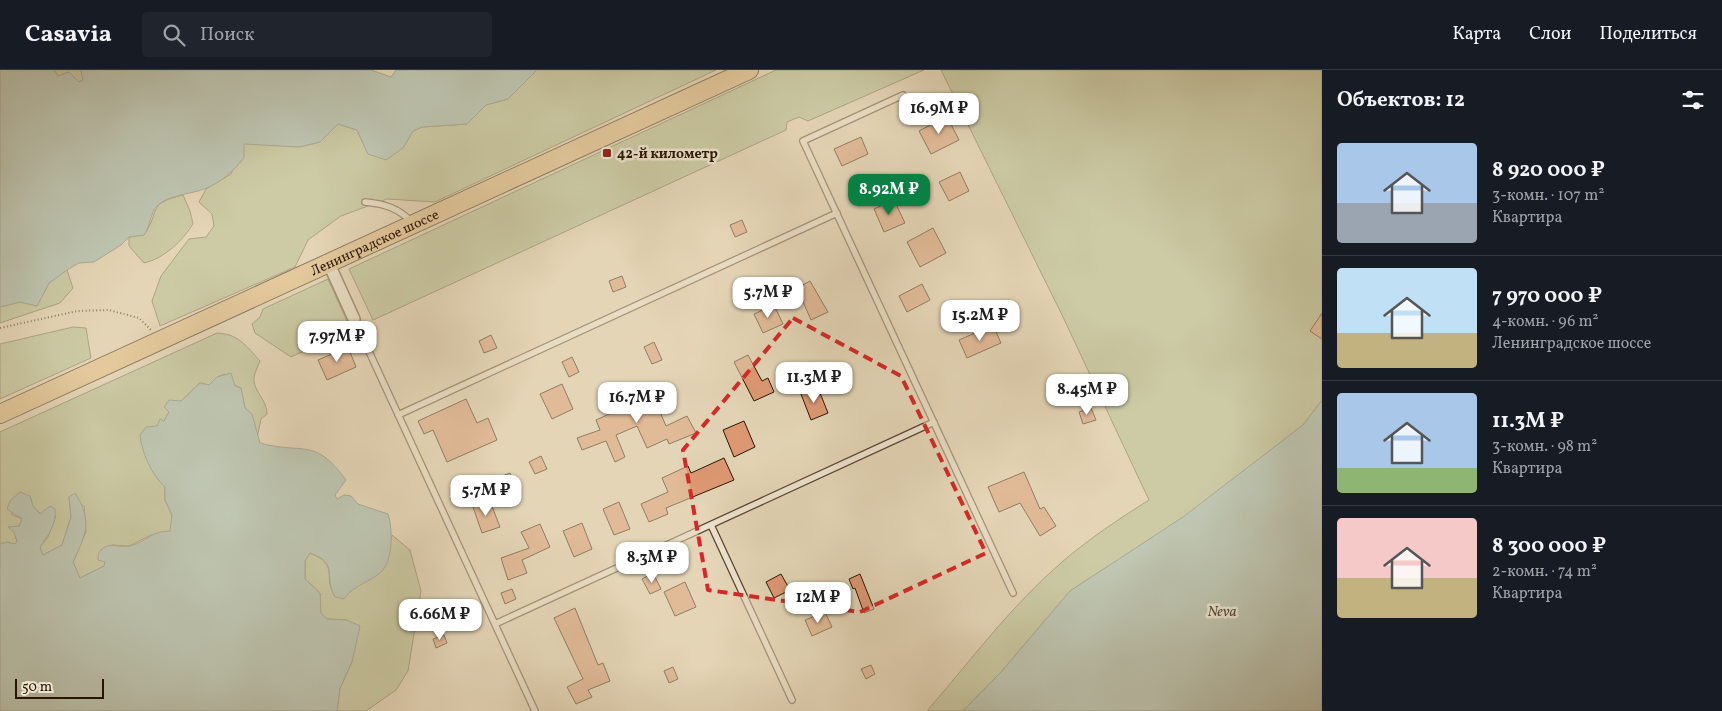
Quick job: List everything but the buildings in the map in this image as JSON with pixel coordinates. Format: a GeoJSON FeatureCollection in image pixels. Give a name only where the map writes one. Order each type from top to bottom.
{"type":"FeatureCollection","features":[{"type":"Feature","properties":{"kind":"main road","name":"Ленинградское шоссе"},"geometry":{"type":"LineString","coordinates":[[0,414],[749,70]]}},
{"type":"Feature","properties":{"kind":"street"},"geometry":{"type":"LineString","coordinates":[[329,264],[354,319]]}},
{"type":"Feature","properties":{"kind":"lane"},"geometry":{"type":"LineString","coordinates":[[903,95],[803,141],[1013,593]]}},
{"type":"Feature","properties":{"kind":"lane"},"geometry":{"type":"LineString","coordinates":[[365,202],[388,205],[403,213],[414,225]]}},
{"type":"Feature","properties":{"kind":"lane"},"geometry":{"type":"LineString","coordinates":[[398,416],[837,213]]}},
{"type":"Feature","properties":{"kind":"lane"},"geometry":{"type":"LineString","coordinates":[[354,319],[535,711]]}},
{"type":"Feature","properties":{"kind":"lane"},"geometry":{"type":"LineString","coordinates":[[495,624],[934,422]]}},
{"type":"Feature","properties":{"kind":"lane"},"geometry":{"type":"LineString","coordinates":[[711,524],[792,700]]}},
{"type":"Feature","properties":{"kind":"path"},"geometry":{"type":"LineString","coordinates":[[0,328],[77,311],[109,310],[139,318],[162,340]]}},
{"type":"Feature","properties":{"kind":"highlighted area"},"geometry":{"type":"Polygon","coordinates":[[[793,318],[901,376],[986,553],[860,612],[708,590],[683,450],[793,318]]]}},
{"type":"Feature","properties":{"kind":"green space"},"geometry":{"type":"Polygon","coordinates":[[[54,70],[81,70],[83,80],[79,82],[69,72],[58,76],[54,70]]]}},
{"type":"Feature","properties":{"kind":"green space"},"geometry":{"type":"Polygon","coordinates":[[[537,70],[716,70],[435,202],[387,199],[341,216],[308,240],[295,267],[160,326],[152,301],[161,276],[189,239],[206,237],[214,226],[212,214],[199,202],[206,189],[231,174],[244,143],[299,147],[320,142],[338,124],[357,130],[368,154],[403,148],[413,131],[422,127],[467,124],[486,105],[508,99],[537,70]]]}},
{"type":"Feature","properties":{"kind":"green space"},"geometry":{"type":"Polygon","coordinates":[[[776,70],[924,70],[808,121],[799,117],[787,122],[786,130],[373,320],[349,269],[776,70]]]}},
{"type":"Feature","properties":{"kind":"green space"},"geometry":{"type":"Polygon","coordinates":[[[941,70],[1322,70],[1322,400],[1303,425],[1183,518],[1070,591],[1002,671],[963,711],[927,711],[1026,596],[1083,545],[1149,500],[1062,315],[941,70]]]}},
{"type":"Feature","properties":{"kind":"green space"},"geometry":{"type":"Polygon","coordinates":[[[183,195],[193,224],[184,237],[166,253],[144,263],[129,246],[129,237],[144,235],[159,205],[171,198],[183,195]]]}},
{"type":"Feature","properties":{"kind":"green space"},"geometry":{"type":"Polygon","coordinates":[[[67,270],[73,288],[60,303],[0,323],[0,307],[20,302],[37,306],[49,283],[67,270]]]}},
{"type":"Feature","properties":{"kind":"green space"},"geometry":{"type":"Polygon","coordinates":[[[328,279],[351,330],[291,357],[255,333],[252,324],[260,317],[263,309],[328,279]]]}},
{"type":"Feature","properties":{"kind":"green space"},"geometry":{"type":"Polygon","coordinates":[[[73,327],[86,328],[91,358],[0,399],[0,344],[73,327]]]}},
{"type":"Feature","properties":{"kind":"green space"},"geometry":{"type":"Polygon","coordinates":[[[217,333],[237,338],[260,361],[254,375],[254,382],[267,409],[267,414],[261,419],[257,438],[252,414],[245,408],[241,388],[236,386],[225,374],[217,377],[209,385],[200,383],[169,412],[164,421],[154,428],[151,452],[152,466],[154,473],[165,487],[165,500],[172,515],[171,531],[151,535],[129,546],[112,545],[104,566],[80,579],[73,562],[86,532],[84,506],[69,497],[71,517],[62,545],[43,555],[40,547],[48,537],[56,516],[44,511],[41,514],[32,506],[30,496],[11,514],[22,519],[19,526],[9,527],[14,532],[17,541],[15,545],[0,544],[0,432],[217,333]]]}},
{"type":"Feature","properties":{"kind":"green space"},"geometry":{"type":"Polygon","coordinates":[[[392,535],[410,550],[421,591],[408,671],[396,690],[366,711],[337,711],[340,688],[352,662],[347,620],[327,619],[320,612],[320,593],[305,579],[305,561],[310,553],[325,562],[328,567],[331,590],[335,597],[383,570],[392,535]]]}},
{"type":"Feature","properties":{"kind":"water"},"geometry":{"type":"Polygon","coordinates":[[[0,70],[54,70],[58,76],[69,72],[79,82],[83,80],[81,70],[371,70],[391,77],[396,70],[537,70],[508,99],[486,105],[467,124],[422,127],[413,131],[403,148],[386,160],[368,154],[357,130],[338,124],[320,142],[299,147],[244,144],[244,158],[221,180],[204,189],[167,199],[157,206],[144,235],[129,237],[121,245],[94,262],[79,263],[67,270],[49,283],[37,306],[20,302],[0,307],[0,70]]]}},
{"type":"Feature","properties":{"kind":"water"},"geometry":{"type":"Polygon","coordinates":[[[231,373],[235,386],[241,388],[245,408],[252,414],[260,443],[316,452],[335,466],[346,480],[335,495],[337,499],[344,495],[351,496],[358,504],[388,514],[391,528],[391,544],[386,566],[377,575],[352,590],[344,599],[335,597],[330,583],[328,566],[325,562],[310,553],[305,561],[305,579],[320,593],[321,613],[327,619],[347,620],[360,626],[352,662],[340,688],[337,711],[0,711],[0,544],[7,542],[15,544],[17,541],[14,532],[8,527],[19,526],[22,519],[7,509],[10,501],[20,492],[30,496],[33,506],[40,514],[50,506],[55,509],[55,519],[49,534],[40,547],[43,555],[62,545],[71,517],[69,497],[75,493],[81,503],[86,520],[84,535],[73,562],[80,578],[104,566],[105,562],[98,560],[98,557],[100,551],[105,547],[129,546],[158,533],[170,531],[172,515],[165,500],[165,487],[155,476],[148,463],[140,435],[146,427],[157,426],[160,419],[164,421],[169,412],[164,407],[169,400],[181,401],[200,383],[209,385],[217,377],[231,373]]]}},
{"type":"Feature","properties":{"kind":"water","name":"Neva"},"geometry":{"type":"Polygon","coordinates":[[[1322,400],[1322,711],[963,711],[1002,671],[1070,591],[1183,517],[1303,425],[1322,400]]]}},
{"type":"Feature","properties":{"kind":"place","name":"42-й километр"},"geometry":{"type":"Point","coordinates":[607,153]}}]}
